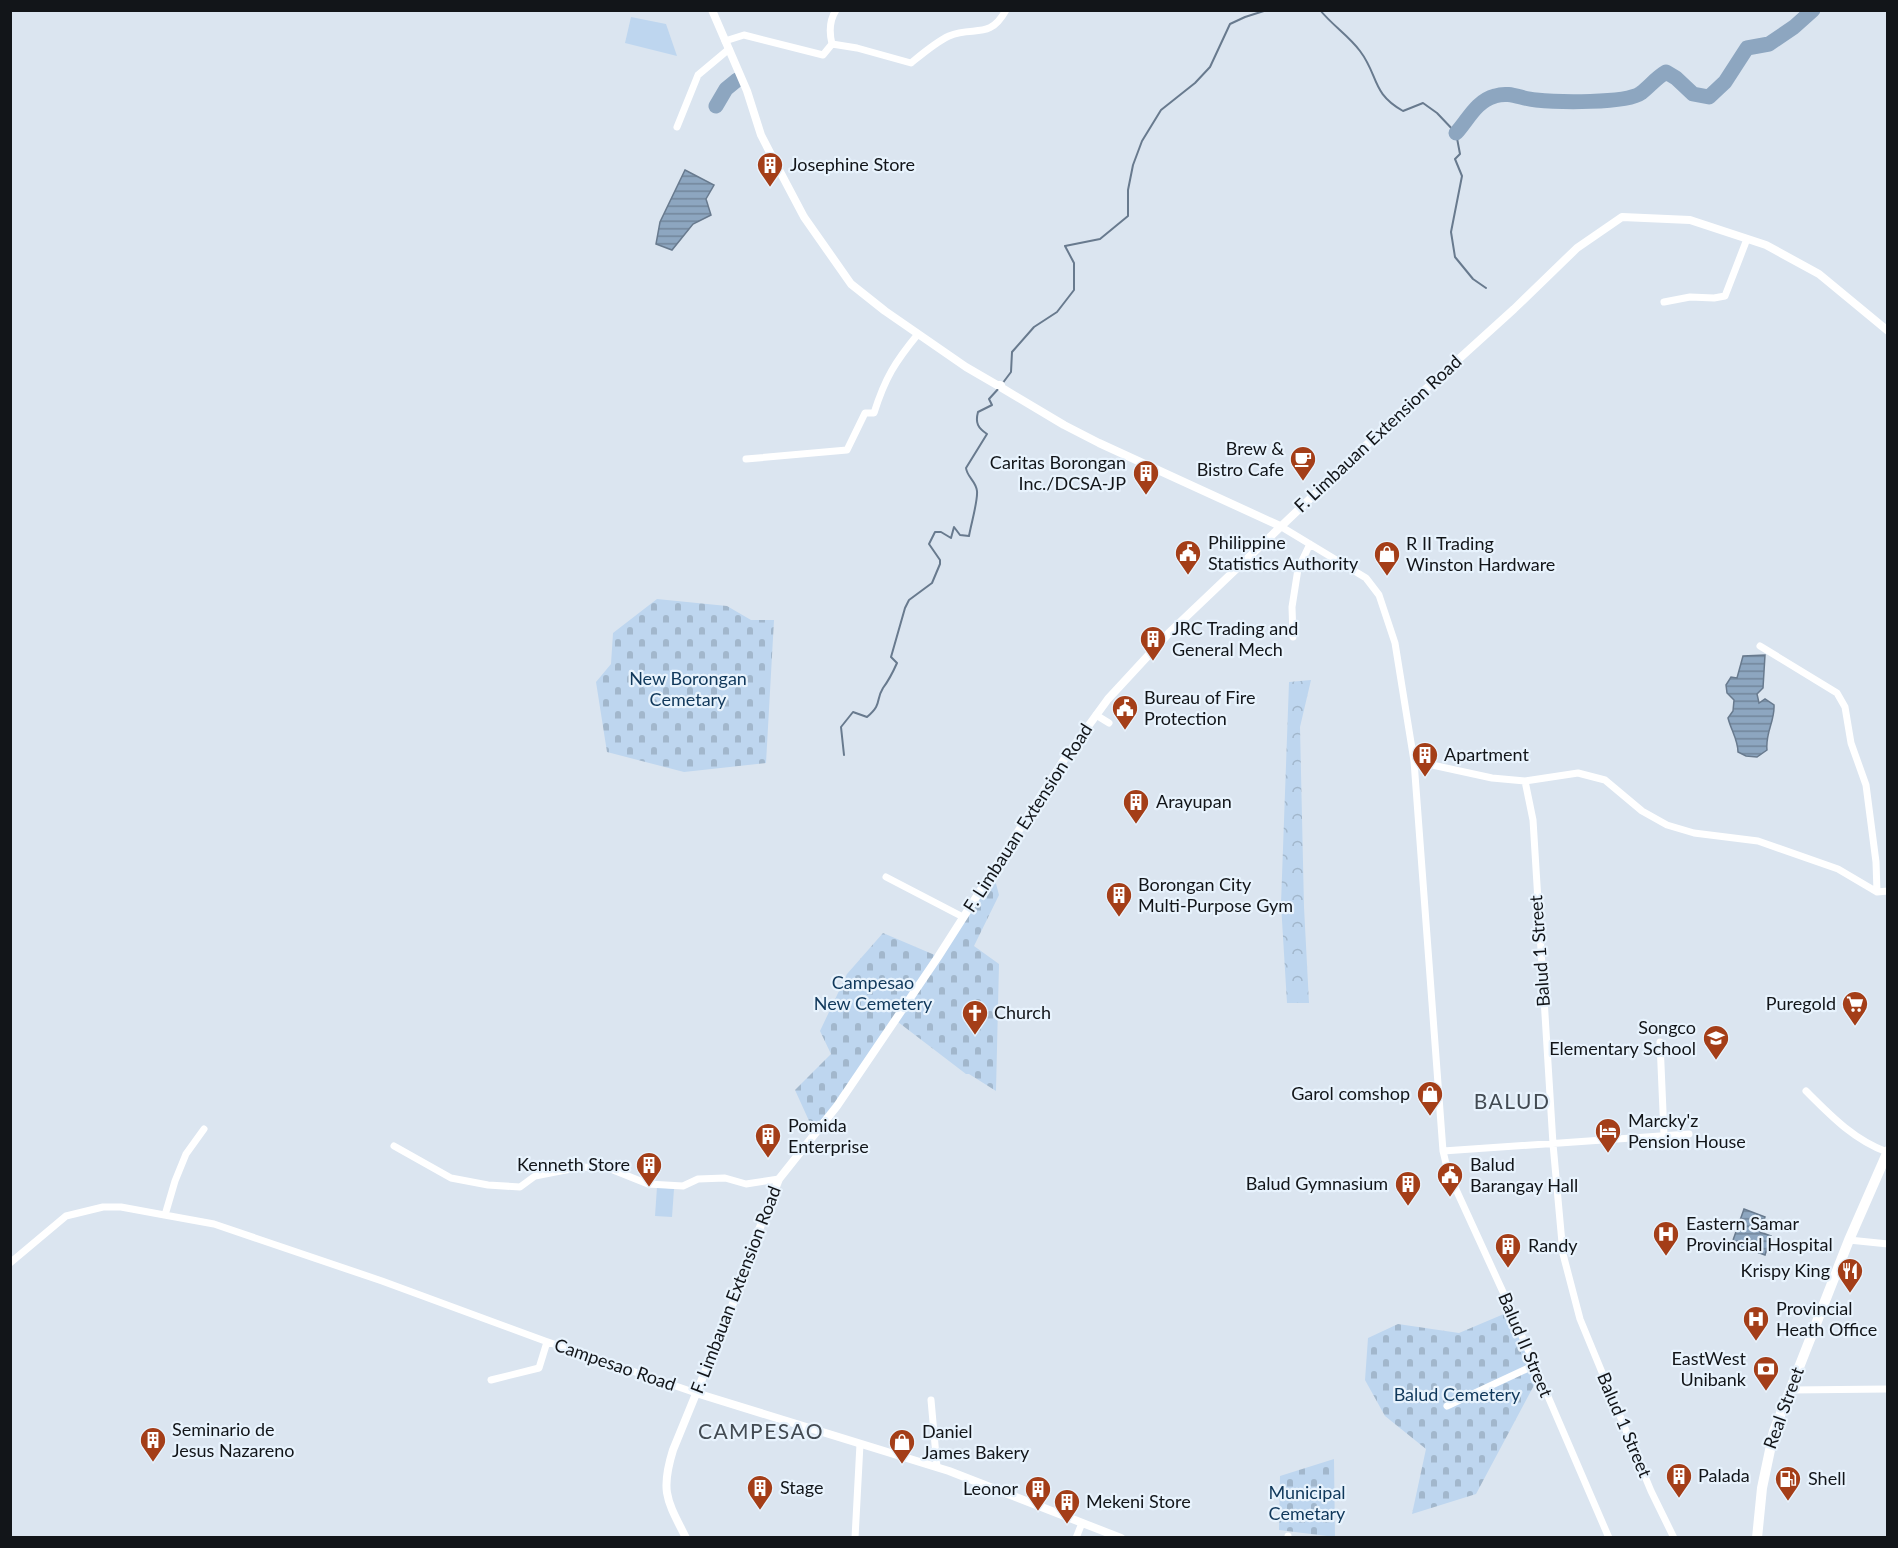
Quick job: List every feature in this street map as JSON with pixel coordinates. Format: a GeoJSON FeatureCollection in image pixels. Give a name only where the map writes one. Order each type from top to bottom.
{"type":"FeatureCollection","features":[{"type":"Feature","properties":{"kind":"main road","name":"Real Street"},"geometry":{"type":"LineString","coordinates":[[1757,1538],[1766,1459],[1774,1431],[1849,1240],[1887,1152]]}},
{"type":"Feature","properties":{"kind":"street"},"geometry":{"type":"LineString","coordinates":[[712,10],[747,91],[761,135],[804,217],[851,284],[918,334],[999,387],[1064,425],[1280,526]]}},
{"type":"Feature","properties":{"kind":"street"},"geometry":{"type":"LineString","coordinates":[[832,44],[831,17],[836,10]]}},
{"type":"Feature","properties":{"kind":"street"},"geometry":{"type":"LineString","coordinates":[[832,44],[857,48],[910,63],[950,35],[993,28],[1001,20],[1006,10]]}},
{"type":"Feature","properties":{"kind":"street"},"geometry":{"type":"LineString","coordinates":[[676,127],[698,75],[727,45],[744,35],[823,55],[832,44]]}},
{"type":"Feature","properties":{"kind":"street","name":"F. Limbauan Extension Road"},"geometry":{"type":"LineString","coordinates":[[686,1538],[667,1500],[667,1472],[779,1179],[837,1106],[1065,758],[1128,676],[1168,633],[1577,248],[1622,217],[1690,220],[1766,245],[1819,274],[1887,331]]}},
{"type":"Feature","properties":{"kind":"street"},"geometry":{"type":"LineString","coordinates":[[1664,302],[1690,297],[1725,296],[1748,239]]}},
{"type":"Feature","properties":{"kind":"street"},"geometry":{"type":"LineString","coordinates":[[746,459],[847,450],[866,413],[874,413],[884,383],[918,334]]}},
{"type":"Feature","properties":{"kind":"street","name":"Balud II Street"},"geometry":{"type":"LineString","coordinates":[[1280,526],[1366,578],[1379,595],[1395,643],[1414,761],[1443,1152],[1448,1172],[1535,1365],[1609,1538]]}},
{"type":"Feature","properties":{"kind":"street"},"geometry":{"type":"LineString","coordinates":[[1293,637],[1292,607],[1298,569],[1310,544]]}},
{"type":"Feature","properties":{"kind":"street"},"geometry":{"type":"LineString","coordinates":[[1760,646],[1837,693],[1845,707],[1851,743],[1866,785],[1876,862],[1877,892]]}},
{"type":"Feature","properties":{"kind":"street"},"geometry":{"type":"LineString","coordinates":[[1096,715],[1109,723]]}},
{"type":"Feature","properties":{"kind":"street"},"geometry":{"type":"LineString","coordinates":[[1414,761],[1492,778],[1525,781],[1578,773],[1605,780],[1642,811],[1667,825],[1694,833],[1758,841],[1838,869],[1877,892],[1887,891]]}},
{"type":"Feature","properties":{"kind":"street","name":"Balud 1 Street"},"geometry":{"type":"LineString","coordinates":[[1525,781],[1533,820],[1553,1144],[1563,1254],[1580,1319],[1647,1481],[1674,1538]]}},
{"type":"Feature","properties":{"kind":"street"},"geometry":{"type":"LineString","coordinates":[[886,877],[963,916]]}},
{"type":"Feature","properties":{"kind":"street"},"geometry":{"type":"LineString","coordinates":[[1660,1042],[1664,1135]]}},
{"type":"Feature","properties":{"kind":"street"},"geometry":{"type":"LineString","coordinates":[[1806,1091],[1842,1126],[1859,1138],[1887,1152]]}},
{"type":"Feature","properties":{"kind":"street"},"geometry":{"type":"LineString","coordinates":[[165,1215],[186,1154],[204,1129]]}},
{"type":"Feature","properties":{"kind":"street"},"geometry":{"type":"LineString","coordinates":[[1443,1152],[1689,1134]]}},
{"type":"Feature","properties":{"kind":"street"},"geometry":{"type":"LineString","coordinates":[[394,1146],[451,1178],[488,1185],[520,1187],[535,1176],[581,1167],[608,1168],[648,1184],[682,1186],[698,1179],[725,1178],[746,1184],[779,1179]]}},
{"type":"Feature","properties":{"kind":"street","name":"Campesao Road"},"geometry":{"type":"LineString","coordinates":[[10,1263],[66,1216],[103,1207],[121,1207],[214,1224],[696,1393],[937,1467],[1121,1538]]}},
{"type":"Feature","properties":{"kind":"street"},"geometry":{"type":"LineString","coordinates":[[1849,1240],[1887,1244]]}},
{"type":"Feature","properties":{"kind":"street"},"geometry":{"type":"LineString","coordinates":[[491,1380],[539,1368],[547,1342]]}},
{"type":"Feature","properties":{"kind":"street"},"geometry":{"type":"LineString","coordinates":[[1448,1406],[1535,1365]]}},
{"type":"Feature","properties":{"kind":"street"},"geometry":{"type":"LineString","coordinates":[[1791,1390],[1887,1389]]}},
{"type":"Feature","properties":{"kind":"street"},"geometry":{"type":"LineString","coordinates":[[932,1400],[937,1467]]}},
{"type":"Feature","properties":{"kind":"street"},"geometry":{"type":"LineString","coordinates":[[855,1538],[860,1444]]}},
{"type":"Feature","properties":{"kind":"street"},"geometry":{"type":"LineString","coordinates":[[1076,1538],[1082,1523]]}},
{"type":"Feature","properties":{"kind":"green space"},"geometry":{"type":"Polygon","coordinates":[[[631,17],[666,24],[677,56],[625,43],[631,17]]]}},
{"type":"Feature","properties":{"kind":"green space","name":"New Borongan Cemetary"},"geometry":{"type":"Polygon","coordinates":[[[657,599],[727,606],[751,620],[774,620],[766,763],[684,772],[607,752],[596,682],[611,664],[613,633],[657,599]]]}},
{"type":"Feature","properties":{"kind":"green space"},"geometry":{"type":"Polygon","coordinates":[[[1311,680],[1300,727],[1304,907],[1309,1003],[1287,1003],[1281,904],[1289,682],[1311,680]]]}},
{"type":"Feature","properties":{"kind":"green space"},"geometry":{"type":"Polygon","coordinates":[[[994,876],[999,895],[974,946],[999,964],[996,1091],[966,1074],[898,1022],[994,876]]]}},
{"type":"Feature","properties":{"kind":"green space","name":"Campesao New Cemetery"},"geometry":{"type":"Polygon","coordinates":[[[883,933],[937,956],[815,1134],[795,1090],[831,1054],[820,1031],[847,974],[883,933]]]}},
{"type":"Feature","properties":{"kind":"green space"},"geometry":{"type":"Polygon","coordinates":[[[657,1187],[674,1189],[672,1217],[655,1216],[657,1187]]]}},
{"type":"Feature","properties":{"kind":"green space","name":"Balud Cemetery"},"geometry":{"type":"Polygon","coordinates":[[[1511,1311],[1539,1376],[1476,1494],[1412,1514],[1426,1449],[1385,1416],[1365,1380],[1368,1338],[1398,1324],[1459,1333],[1511,1311]]]}},
{"type":"Feature","properties":{"kind":"green space","name":"Municipal Cemetary"},"geometry":{"type":"Polygon","coordinates":[[[1334,1459],[1335,1537],[1279,1530],[1280,1476],[1334,1459]]]}},
{"type":"Feature","properties":{"kind":"shaded area"},"geometry":{"type":"Polygon","coordinates":[[[685,170],[714,185],[706,199],[711,215],[693,224],[672,250],[656,244],[660,222],[685,170]]]}},
{"type":"Feature","properties":{"kind":"shaded area"},"geometry":{"type":"Polygon","coordinates":[[[1765,655],[1763,688],[1757,694],[1759,703],[1765,699],[1774,705],[1767,738],[1767,750],[1757,757],[1746,756],[1738,752],[1728,718],[1733,711],[1734,700],[1727,693],[1726,685],[1731,677],[1737,678],[1743,656],[1765,655]]]}},
{"type":"Feature","properties":{"kind":"shaded area"},"geometry":{"type":"Polygon","coordinates":[[[1744,1209],[1765,1217],[1760,1232],[1771,1236],[1765,1255],[1732,1243],[1744,1209]]]}},
{"type":"Feature","properties":{"kind":"waterway"},"geometry":{"type":"LineString","coordinates":[[1002,384],[1011,372],[1012,352],[1034,327],[1057,312],[1074,290],[1074,263],[1065,246],[1100,239],[1128,216],[1128,190],[1133,165],[1142,141],[1161,110],[1195,83],[1210,67],[1230,24],[1267,10]]}},
{"type":"Feature","properties":{"kind":"waterway"},"geometry":{"type":"LineString","coordinates":[[1320,10],[1360,51],[1385,98],[1403,111],[1423,103],[1437,113],[1456,133],[1460,154],[1455,159],[1462,176],[1451,232],[1455,257],[1473,279],[1486,288]]}},
{"type":"Feature","properties":{"kind":"waterway"},"geometry":{"type":"LineString","coordinates":[[1456,133],[1483,102],[1500,95],[1559,101],[1621,99],[1641,93],[1666,72],[1693,94],[1709,97],[1725,82],[1747,48],[1769,44],[1794,27],[1813,10]]}},
{"type":"Feature","properties":{"kind":"waterway"},"geometry":{"type":"LineString","coordinates":[[716,106],[726,89],[737,80]]}},
{"type":"Feature","properties":{"kind":"waterway"},"geometry":{"type":"LineString","coordinates":[[844,755],[841,727],[853,712],[867,717],[877,705],[881,692],[897,663],[891,657],[905,608],[909,600],[932,583],[940,564],[940,560],[929,544],[935,532],[941,532],[951,538],[954,527],[960,535],[969,536],[977,491],[966,468],[987,434],[978,425],[978,412],[992,405],[989,399],[999,388]]}},
{"type":"Feature","properties":{"kind":"place","name":"Josephine Store"},"geometry":{"type":"Point","coordinates":[770,188]}},
{"type":"Feature","properties":{"kind":"place","name":"Brew & Bistro Cafe"},"geometry":{"type":"Point","coordinates":[1303,482]}},
{"type":"Feature","properties":{"kind":"place","name":"Caritas Borongan Inc./DCSA-JP"},"geometry":{"type":"Point","coordinates":[1146,496]}},
{"type":"Feature","properties":{"kind":"place","name":"Philippine Statistics Authority"},"geometry":{"type":"Point","coordinates":[1188,576]}},
{"type":"Feature","properties":{"kind":"place","name":"R II Trading Winston Hardware"},"geometry":{"type":"Point","coordinates":[1387,577]}},
{"type":"Feature","properties":{"kind":"place","name":"JRC Trading and General Mech"},"geometry":{"type":"Point","coordinates":[1153,662]}},
{"type":"Feature","properties":{"kind":"place","name":"Bureau of Fire Protection"},"geometry":{"type":"Point","coordinates":[1125,731]}},
{"type":"Feature","properties":{"kind":"place","name":"Apartment"},"geometry":{"type":"Point","coordinates":[1425,778]}},
{"type":"Feature","properties":{"kind":"place","name":"Arayupan"},"geometry":{"type":"Point","coordinates":[1136,825]}},
{"type":"Feature","properties":{"kind":"place","name":"Borongan City Multi-Purpose Gym"},"geometry":{"type":"Point","coordinates":[1119,918]}},
{"type":"Feature","properties":{"kind":"place","name":"Puregold"},"geometry":{"type":"Point","coordinates":[1855,1027]}},
{"type":"Feature","properties":{"kind":"place","name":"Church"},"geometry":{"type":"Point","coordinates":[975,1036]}},
{"type":"Feature","properties":{"kind":"place","name":"Songco Elementary School"},"geometry":{"type":"Point","coordinates":[1716,1061]}},
{"type":"Feature","properties":{"kind":"place","name":"Garol comshop"},"geometry":{"type":"Point","coordinates":[1430,1117]}},
{"type":"Feature","properties":{"kind":"place","name":"Marcky'z Pension House"},"geometry":{"type":"Point","coordinates":[1608,1154]}},
{"type":"Feature","properties":{"kind":"place","name":"Pomida Enterprise"},"geometry":{"type":"Point","coordinates":[768,1159]}},
{"type":"Feature","properties":{"kind":"place","name":"Kenneth Store"},"geometry":{"type":"Point","coordinates":[649,1188]}},
{"type":"Feature","properties":{"kind":"place","name":"Balud Barangay Hall"},"geometry":{"type":"Point","coordinates":[1450,1198]}},
{"type":"Feature","properties":{"kind":"place","name":"Balud Gymnasium"},"geometry":{"type":"Point","coordinates":[1408,1207]}},
{"type":"Feature","properties":{"kind":"place","name":"Eastern Samar Provincial Hospital"},"geometry":{"type":"Point","coordinates":[1666,1257]}},
{"type":"Feature","properties":{"kind":"place","name":"Randy"},"geometry":{"type":"Point","coordinates":[1508,1269]}},
{"type":"Feature","properties":{"kind":"place","name":"Krispy King"},"geometry":{"type":"Point","coordinates":[1850,1294]}},
{"type":"Feature","properties":{"kind":"place","name":"Provincial Heath Office"},"geometry":{"type":"Point","coordinates":[1756,1342]}},
{"type":"Feature","properties":{"kind":"place","name":"EastWest Unibank"},"geometry":{"type":"Point","coordinates":[1766,1392]}},
{"type":"Feature","properties":{"kind":"place","name":"Seminario de Jesus Nazareno"},"geometry":{"type":"Point","coordinates":[153,1463]}},
{"type":"Feature","properties":{"kind":"place","name":"Daniel James Bakery"},"geometry":{"type":"Point","coordinates":[902,1465]}},
{"type":"Feature","properties":{"kind":"place","name":"Palada"},"geometry":{"type":"Point","coordinates":[1679,1499]}},
{"type":"Feature","properties":{"kind":"place","name":"Shell"},"geometry":{"type":"Point","coordinates":[1788,1502]}},
{"type":"Feature","properties":{"kind":"place","name":"Stage"},"geometry":{"type":"Point","coordinates":[760,1511]}},
{"type":"Feature","properties":{"kind":"place","name":"Leonor"},"geometry":{"type":"Point","coordinates":[1038,1512]}},
{"type":"Feature","properties":{"kind":"place","name":"Mekeni Store"},"geometry":{"type":"Point","coordinates":[1067,1525]}},
{"type":"Feature","properties":{"kind":"district","name":"BALUD"},"geometry":{"type":"Point","coordinates":[1512,1102]}},
{"type":"Feature","properties":{"kind":"district","name":"CAMPESAO"},"geometry":{"type":"Point","coordinates":[761,1432]}}]}
